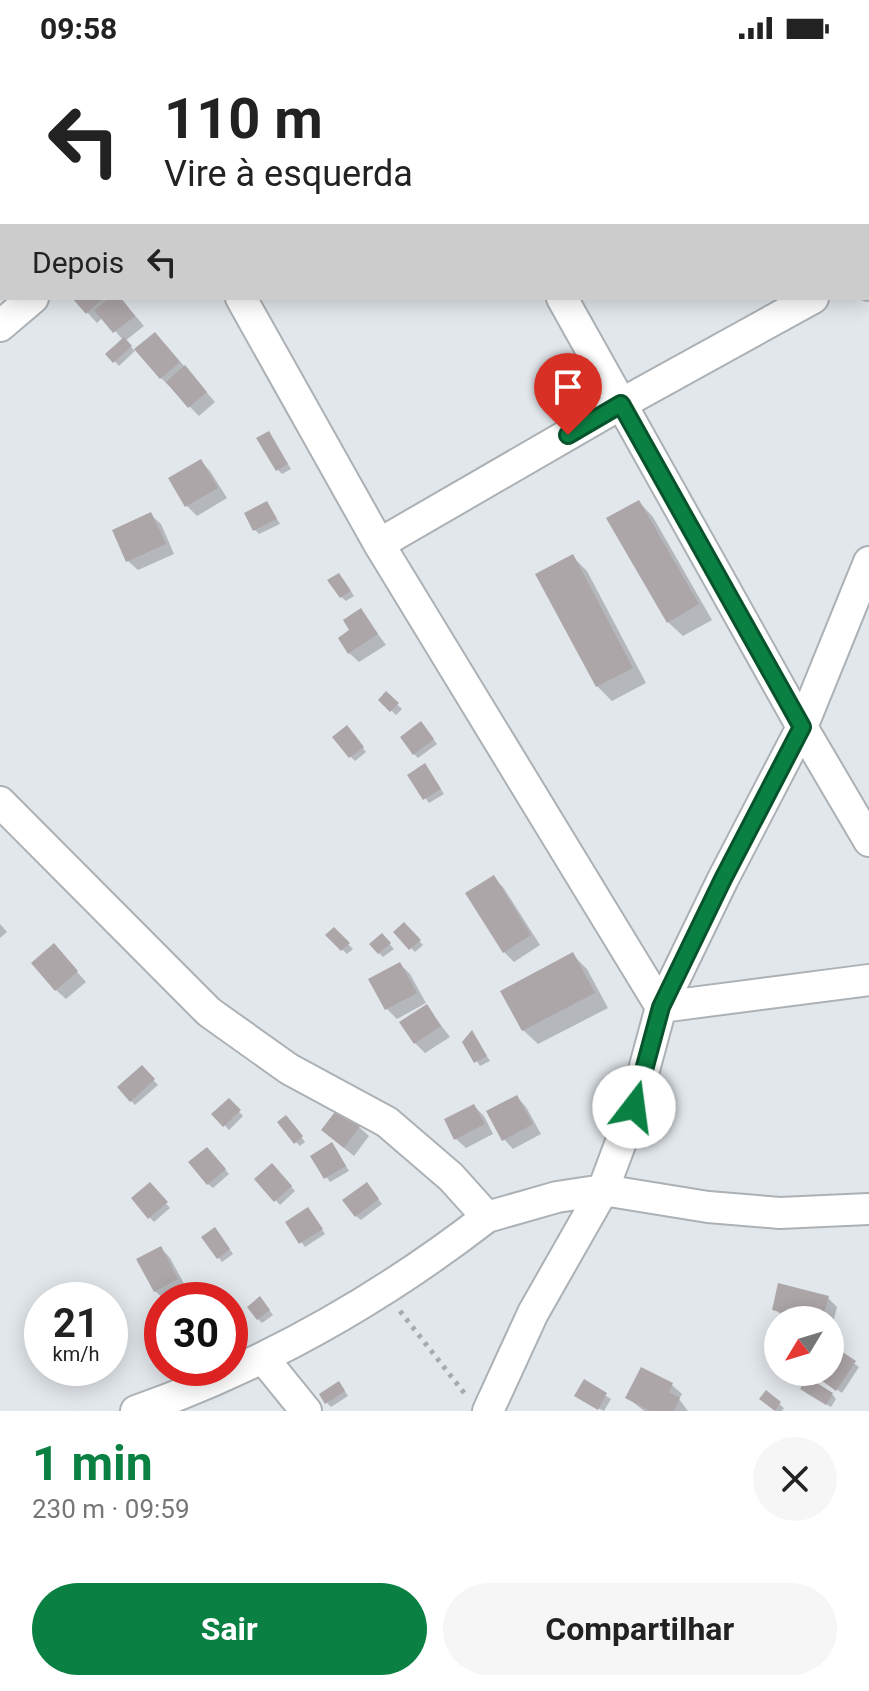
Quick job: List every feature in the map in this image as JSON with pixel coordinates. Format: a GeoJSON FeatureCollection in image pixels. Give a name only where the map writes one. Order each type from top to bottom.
{"type":"FeatureCollection","features":[{"type":"Feature","properties":{"kind":"street"},"geometry":{"type":"LineString","coordinates":[[0,326],[31,300]]}},
{"type":"Feature","properties":{"kind":"street"},"geometry":{"type":"LineString","coordinates":[[242,300],[379,544],[661,1007]]}},
{"type":"Feature","properties":{"kind":"street"},"geometry":{"type":"LineString","coordinates":[[563,300],[869,841]]}},
{"type":"Feature","properties":{"kind":"street"},"geometry":{"type":"LineString","coordinates":[[379,544],[621,404],[809,300]]}},
{"type":"Feature","properties":{"kind":"street"},"geometry":{"type":"LineString","coordinates":[[478,1405],[603,1190],[634,1107],[661,1007],[802,727],[869,562]]}},
{"type":"Feature","properties":{"kind":"street"},"geometry":{"type":"LineString","coordinates":[[0,802],[209,1012],[289,1069],[387,1122],[451,1177],[487,1217]]}},
{"type":"Feature","properties":{"kind":"street"},"geometry":{"type":"LineString","coordinates":[[661,1007],[869,980]]}},
{"type":"Feature","properties":{"kind":"street"},"geometry":{"type":"LineString","coordinates":[[136,1411],[170,1406],[263,1358],[384,1291],[487,1217],[557,1197],[603,1190],[708,1207],[780,1213],[869,1209]]}},
{"type":"Feature","properties":{"kind":"street"},"geometry":{"type":"LineString","coordinates":[[263,1358],[306,1411]]}},
{"type":"Feature","properties":{"kind":"path"},"geometry":{"type":"LineString","coordinates":[[384,1291],[478,1405]]}},
{"type":"Feature","properties":{"kind":"building"},"geometry":{"type":"Polygon","coordinates":[[[74,300],[102,300],[86,314],[74,300]]]}},
{"type":"Feature","properties":{"kind":"building"},"geometry":{"type":"Polygon","coordinates":[[[106,300],[123,300],[135,316],[113,333],[94,310],[106,300]]]}},
{"type":"Feature","properties":{"kind":"building"},"geometry":{"type":"Polygon","coordinates":[[[155,332],[180,362],[160,379],[134,349],[155,332]]]}},
{"type":"Feature","properties":{"kind":"building"},"geometry":{"type":"Polygon","coordinates":[[[124,337],[132,346],[113,363],[105,354],[124,337]]]}},
{"type":"Feature","properties":{"kind":"building"},"geometry":{"type":"Polygon","coordinates":[[[185,365],[207,392],[188,408],[166,382],[185,365]]]}},
{"type":"Feature","properties":{"kind":"building"},"geometry":{"type":"Polygon","coordinates":[[[269,431],[288,464],[276,471],[256,438],[269,431]]]}},
{"type":"Feature","properties":{"kind":"building"},"geometry":{"type":"Polygon","coordinates":[[[201,459],[218,488],[185,507],[168,478],[201,459]]]}},
{"type":"Feature","properties":{"kind":"building"},"geometry":{"type":"Polygon","coordinates":[[[639,500],[699,604],[667,623],[606,518],[639,500]]]}},
{"type":"Feature","properties":{"kind":"building"},"geometry":{"type":"Polygon","coordinates":[[[267,501],[277,519],[253,531],[244,513],[267,501]]]}},
{"type":"Feature","properties":{"kind":"building"},"geometry":{"type":"Polygon","coordinates":[[[151,512],[166,544],[126,562],[112,530],[151,512]]]}},
{"type":"Feature","properties":{"kind":"building"},"geometry":{"type":"Polygon","coordinates":[[[573,554],[633,668],[596,687],[535,574],[573,554]]]}},
{"type":"Feature","properties":{"kind":"building"},"geometry":{"type":"Polygon","coordinates":[[[339,573],[351,591],[340,598],[327,580],[339,573]]]}},
{"type":"Feature","properties":{"kind":"building"},"geometry":{"type":"Polygon","coordinates":[[[361,608],[378,634],[348,654],[338,638],[349,630],[343,620],[361,608]]]}},
{"type":"Feature","properties":{"kind":"building"},"geometry":{"type":"Polygon","coordinates":[[[386,691],[399,703],[390,712],[378,700],[386,691]]]}},
{"type":"Feature","properties":{"kind":"building"},"geometry":{"type":"Polygon","coordinates":[[[421,721],[434,739],[413,755],[400,737],[421,721]]]}},
{"type":"Feature","properties":{"kind":"building"},"geometry":{"type":"Polygon","coordinates":[[[347,725],[364,747],[349,758],[332,737],[347,725]]]}},
{"type":"Feature","properties":{"kind":"building"},"geometry":{"type":"Polygon","coordinates":[[[425,763],[441,789],[423,800],[407,775],[425,763]]]}},
{"type":"Feature","properties":{"kind":"building"},"geometry":{"type":"Polygon","coordinates":[[[494,875],[531,935],[503,953],[465,893],[494,875]]]}},
{"type":"Feature","properties":{"kind":"building"},"geometry":{"type":"Polygon","coordinates":[[[404,922],[421,940],[409,950],[393,932],[404,922]]]}},
{"type":"Feature","properties":{"kind":"building"},"geometry":{"type":"Polygon","coordinates":[[[334,927],[350,943],[341,951],[325,935],[334,927]]]}},
{"type":"Feature","properties":{"kind":"building"},"geometry":{"type":"Polygon","coordinates":[[[382,933],[391,943],[378,954],[369,944],[382,933]]]}},
{"type":"Feature","properties":{"kind":"building"},"geometry":{"type":"Polygon","coordinates":[[[54,943],[78,971],[55,991],[31,963],[54,943]]]}},
{"type":"Feature","properties":{"kind":"building"},"geometry":{"type":"Polygon","coordinates":[[[573,952],[595,993],[522,1031],[500,991],[573,952]]]}},
{"type":"Feature","properties":{"kind":"building"},"geometry":{"type":"Polygon","coordinates":[[[400,962],[417,993],[385,1010],[368,979],[400,962]]]}},
{"type":"Feature","properties":{"kind":"building"},"geometry":{"type":"Polygon","coordinates":[[[427,1004],[441,1026],[414,1044],[399,1022],[427,1004]]]}},
{"type":"Feature","properties":{"kind":"building"},"geometry":{"type":"Polygon","coordinates":[[[472,1030],[487,1056],[474,1063],[462,1042],[472,1030]]]}},
{"type":"Feature","properties":{"kind":"building"},"geometry":{"type":"Polygon","coordinates":[[[142,1065],[155,1079],[130,1102],[117,1087],[142,1065]]]}},
{"type":"Feature","properties":{"kind":"building"},"geometry":{"type":"Polygon","coordinates":[[[517,1095],[533,1124],[502,1141],[486,1111],[517,1095]]]}},
{"type":"Feature","properties":{"kind":"building"},"geometry":{"type":"Polygon","coordinates":[[[229,1098],[241,1110],[223,1127],[211,1114],[229,1098]]]}},
{"type":"Feature","properties":{"kind":"building"},"geometry":{"type":"Polygon","coordinates":[[[474,1104],[485,1124],[454,1140],[444,1119],[474,1104]]]}},
{"type":"Feature","properties":{"kind":"building"},"geometry":{"type":"Polygon","coordinates":[[[338,1108],[361,1125],[344,1148],[321,1130],[338,1108]]]}},
{"type":"Feature","properties":{"kind":"building"},"geometry":{"type":"Polygon","coordinates":[[[286,1115],[303,1136],[294,1144],[277,1122],[286,1115]]]}},
{"type":"Feature","properties":{"kind":"building"},"geometry":{"type":"Polygon","coordinates":[[[332,1142],[346,1166],[324,1179],[310,1156],[332,1142]]]}},
{"type":"Feature","properties":{"kind":"building"},"geometry":{"type":"Polygon","coordinates":[[[207,1147],[226,1169],[207,1185],[188,1162],[207,1147]]]}},
{"type":"Feature","properties":{"kind":"building"},"geometry":{"type":"Polygon","coordinates":[[[272,1163],[292,1186],[274,1202],[254,1179],[272,1163]]]}},
{"type":"Feature","properties":{"kind":"building"},"geometry":{"type":"Polygon","coordinates":[[[150,1182],[168,1202],[148,1219],[131,1198],[150,1182]]]}},
{"type":"Feature","properties":{"kind":"building"},"geometry":{"type":"Polygon","coordinates":[[[367,1182],[379,1199],[355,1217],[342,1200],[367,1182]]]}},
{"type":"Feature","properties":{"kind":"building"},"geometry":{"type":"Polygon","coordinates":[[[308,1207],[323,1229],[299,1244],[285,1222],[308,1207]]]}},
{"type":"Feature","properties":{"kind":"building"},"geometry":{"type":"Polygon","coordinates":[[[215,1227],[230,1249],[217,1259],[201,1237],[215,1227]]]}},
{"type":"Feature","properties":{"kind":"building"},"geometry":{"type":"Polygon","coordinates":[[[161,1246],[178,1279],[172,1282],[149,1282],[136,1259],[161,1246]]]}},
{"type":"Feature","properties":{"kind":"building"},"geometry":{"type":"Polygon","coordinates":[[[778,1283],[829,1296],[826,1306],[773,1306],[778,1283]]]}},
{"type":"Feature","properties":{"kind":"building"},"geometry":{"type":"Polygon","coordinates":[[[260,1296],[270,1310],[257,1320],[248,1306],[260,1296]]]}},
{"type":"Feature","properties":{"kind":"building"},"geometry":{"type":"Polygon","coordinates":[[[844,1353],[856,1361],[844,1379],[844,1353]]]}},
{"type":"Feature","properties":{"kind":"building"},"geometry":{"type":"Polygon","coordinates":[[[641,1367],[673,1383],[669,1392],[680,1398],[674,1411],[650,1411],[625,1398],[641,1367]]]}},
{"type":"Feature","properties":{"kind":"building"},"geometry":{"type":"Polygon","coordinates":[[[584,1379],[607,1393],[598,1410],[574,1396],[584,1379]]]}},
{"type":"Feature","properties":{"kind":"building"},"geometry":{"type":"Polygon","coordinates":[[[339,1381],[345,1391],[325,1404],[319,1394],[339,1381]]]}},
{"type":"Feature","properties":{"kind":"building"},"geometry":{"type":"Polygon","coordinates":[[[802,1386],[822,1386],[833,1393],[826,1405],[800,1389],[802,1386]]]}},
{"type":"Feature","properties":{"kind":"building"},"geometry":{"type":"Polygon","coordinates":[[[766,1390],[781,1402],[775,1411],[759,1399],[766,1390]]]}},
{"type":"Feature","properties":{"kind":"route"},"geometry":{"type":"LineString","coordinates":[[568,435],[621,404],[802,727],[661,1007],[634,1107]]}}]}
